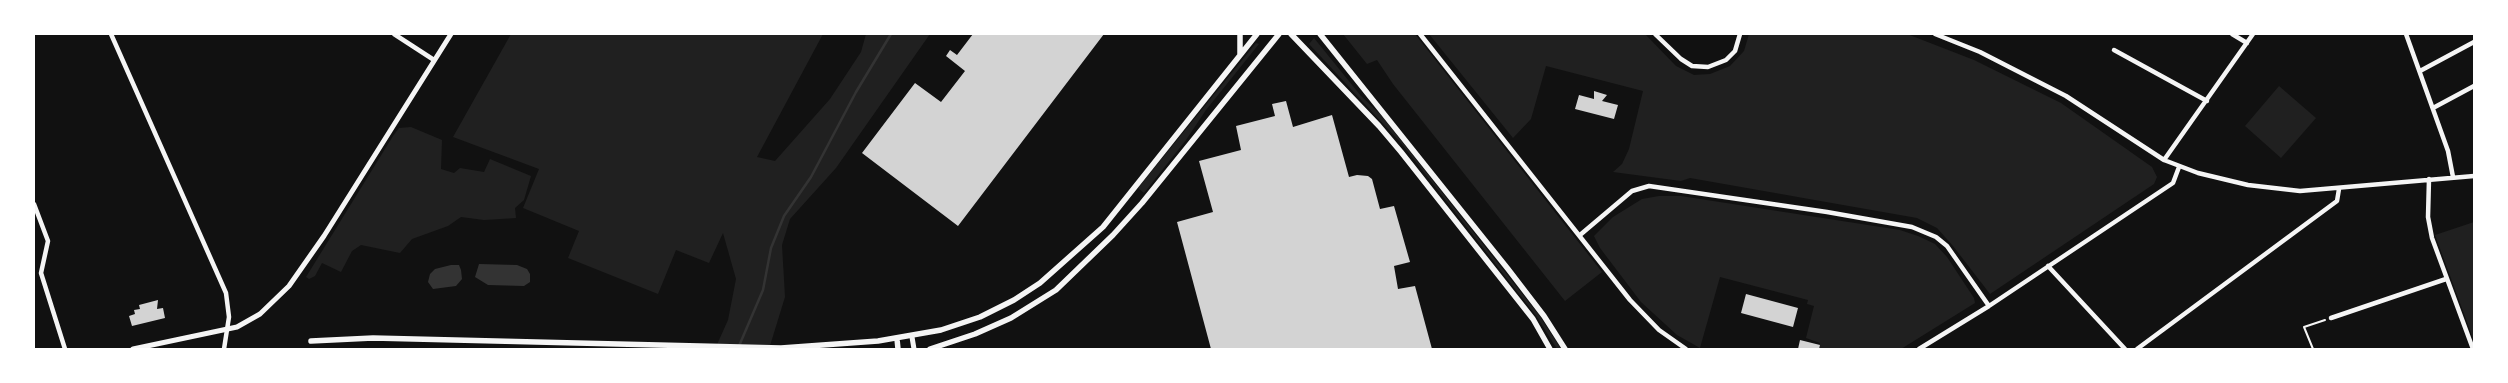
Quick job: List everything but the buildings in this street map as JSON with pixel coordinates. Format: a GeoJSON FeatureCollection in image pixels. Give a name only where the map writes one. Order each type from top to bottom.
{"type":"FeatureCollection","features":[{"type":"Feature","properties":{"kind":"main road"},"geometry":{"type":"LineString","coordinates":[[1240,34],[1240,56]]}},
{"type":"Feature","properties":{"kind":"main road"},"geometry":{"type":"LineString","coordinates":[[311,341],[383,338],[783,348],[897,339],[941,330],[980,317],[1014,300],[1040,283],[1103,226],[1258,34]]}},
{"type":"Feature","properties":{"kind":"main road"},"geometry":{"type":"LineString","coordinates":[[930,349],[974,334],[1011,318],[1056,290],[1113,235],[1142,203],[1279,34]]}},
{"type":"Feature","properties":{"kind":"main road"},"geometry":{"type":"LineString","coordinates":[[1291,34],[1390,139],[1533,319],[1550,349]]}},
{"type":"Feature","properties":{"kind":"main road"},"geometry":{"type":"LineString","coordinates":[[1320,34],[1508,269],[1544,316],[1565,349]]}},
{"type":"Feature","properties":{"kind":"main road"},"geometry":{"type":"LineString","coordinates":[[897,339],[898,349]]}},
{"type":"Feature","properties":{"kind":"street"},"geometry":{"type":"LineString","coordinates":[[111,34],[194,223],[220,276],[228,305],[224,349]]}},
{"type":"Feature","properties":{"kind":"street"},"geometry":{"type":"LineString","coordinates":[[394,34],[434,60]]}},
{"type":"Feature","properties":{"kind":"street"},"geometry":{"type":"LineString","coordinates":[[132,349],[227,330],[248,322],[260,314],[289,286],[324,236],[450,34]]}},
{"type":"Feature","properties":{"kind":"street"},"geometry":{"type":"LineString","coordinates":[[1420,34],[1630,300],[1660,330],[1686,349]]}},
{"type":"Feature","properties":{"kind":"street"},"geometry":{"type":"LineString","coordinates":[[1656,34],[1681,60],[1692,66],[1708,67],[1726,60],[1735,51],[1740,34]]}},
{"type":"Feature","properties":{"kind":"street"},"geometry":{"type":"LineString","coordinates":[[1935,34],[1952,40],[2066,96],[2164,160],[2179,167],[2254,186],[2300,190],[2339,189],[2453,176],[2474,176]]}},
{"type":"Feature","properties":{"kind":"street"},"geometry":{"type":"LineString","coordinates":[[1952,40],[1955,34]]}},
{"type":"Feature","properties":{"kind":"street"},"geometry":{"type":"LineString","coordinates":[[2232,34],[2247,43]]}},
{"type":"Feature","properties":{"kind":"street"},"geometry":{"type":"LineString","coordinates":[[2164,160],[2254,34]]}},
{"type":"Feature","properties":{"kind":"street"},"geometry":{"type":"LineString","coordinates":[[2406,34],[2448,151],[2453,176]]}},
{"type":"Feature","properties":{"kind":"street"},"geometry":{"type":"LineString","coordinates":[[2420,71],[2474,42]]}},
{"type":"Feature","properties":{"kind":"street"},"geometry":{"type":"LineString","coordinates":[[2114,50],[2207,101]]}},
{"type":"Feature","properties":{"kind":"street"},"geometry":{"type":"LineString","coordinates":[[2433,108],[2474,86]]}},
{"type":"Feature","properties":{"kind":"street"},"geometry":{"type":"LineString","coordinates":[[1919,349],[1989,306],[2173,183],[2179,167]]}},
{"type":"Feature","properties":{"kind":"street"},"geometry":{"type":"LineString","coordinates":[[2430,179],[2428,217],[2430,231],[2473,349]]}},
{"type":"Feature","properties":{"kind":"street"},"geometry":{"type":"LineString","coordinates":[[1580,235],[1632,190],[1649,186],[1827,212],[1912,227],[1936,237],[1947,246],[1989,306]]}},
{"type":"Feature","properties":{"kind":"street"},"geometry":{"type":"LineString","coordinates":[[2137,349],[2337,202],[2339,189]]}},
{"type":"Feature","properties":{"kind":"street"},"geometry":{"type":"LineString","coordinates":[[34,204],[48,241],[41,273],[65,349]]}},
{"type":"Feature","properties":{"kind":"street"},"geometry":{"type":"LineString","coordinates":[[2048,266],[2125,349]]}},
{"type":"Feature","properties":{"kind":"street"},"geometry":{"type":"LineString","coordinates":[[2331,318],[2446,278]]}},
{"type":"Feature","properties":{"kind":"street"},"geometry":{"type":"LineString","coordinates":[[912,337],[914,349]]}},
{"type":"Feature","properties":{"kind":"path"},"geometry":{"type":"LineString","coordinates":[[2313,349],[2304,327],[2331,318]]}},
{"type":"Feature","properties":{"kind":"shaded area"},"geometry":{"type":"Polygon","coordinates":[[[511,34],[823,34],[757,157],[775,161],[830,99],[861,52],[866,34],[930,34],[836,168],[790,219],[782,245],[785,297],[769,349],[715,349],[728,320],[736,279],[723,233],[709,263],[676,250],[658,294],[568,258],[579,231],[523,208],[539,169],[453,137],[511,34]]]}},
{"type":"Feature","properties":{"kind":"shaded area"},"geometry":{"type":"Polygon","coordinates":[[[1343,34],[1415,34],[1602,272],[1565,301],[1393,84],[1377,60],[1367,64],[1343,34]]]}},
{"type":"Feature","properties":{"kind":"shaded area"},"geometry":{"type":"Polygon","coordinates":[[[1429,34],[1645,34],[1676,66],[1694,75],[1710,74],[1730,66],[1744,51],[1749,34],[1907,34],[1974,60],[2061,103],[2152,167],[2157,177],[2154,184],[1990,294],[1937,228],[1917,218],[1690,178],[1681,181],[1613,172],[1622,164],[1629,149],[1643,91],[1546,66],[1531,119],[1513,138],[1429,34]]]}},
{"type":"Feature","properties":{"kind":"shaded area"},"geometry":{"type":"Polygon","coordinates":[[[1314,38],[1361,96],[1380,114],[1539,315],[1561,349],[1557,349],[1537,317],[1401,143],[1309,44],[1314,38]]]}},
{"type":"Feature","properties":{"kind":"shaded area"},"geometry":{"type":"Polygon","coordinates":[[[1256,43],[1259,44],[1206,110],[1186,140],[1144,193],[1138,188],[1256,43]]]}},
{"type":"Feature","properties":{"kind":"shaded area"},"geometry":{"type":"Polygon","coordinates":[[[2279,86],[2316,118],[2281,158],[2245,126],[2279,86]]]}},
{"type":"Feature","properties":{"kind":"shaded area"},"geometry":{"type":"Polygon","coordinates":[[[411,127],[442,140],[441,169],[454,173],[460,168],[484,172],[490,159],[531,176],[524,200],[515,208],[516,218],[484,220],[461,217],[448,226],[412,239],[400,253],[361,245],[352,251],[341,272],[322,263],[315,276],[309,279],[306,277],[393,136],[399,128],[411,127]]]}},
{"type":"Feature","properties":{"kind":"shaded area"},"geometry":{"type":"Polygon","coordinates":[[[1659,196],[1681,196],[1900,230],[1918,236],[1935,244],[1947,257],[1974,298],[1975,303],[1901,349],[1818,349],[1820,343],[1806,338],[1814,306],[1807,304],[1808,300],[1720,277],[1700,348],[1677,335],[1641,302],[1600,248],[1594,236],[1613,217],[1642,199],[1659,196]]]}},
{"type":"Feature","properties":{"kind":"shaded area"},"geometry":{"type":"Polygon","coordinates":[[[2474,222],[2474,341],[2435,235],[2474,222]]]}},
{"type":"Feature","properties":{"kind":"shaded area"},"geometry":{"type":"Polygon","coordinates":[[[479,264],[517,265],[527,269],[530,274],[530,282],[524,286],[488,285],[475,277],[479,264]]]}},
{"type":"Feature","properties":{"kind":"shaded area"},"geometry":{"type":"Polygon","coordinates":[[[459,265],[462,279],[456,286],[433,289],[428,282],[430,274],[435,269],[459,265]]]}},
{"type":"Feature","properties":{"kind":"waterway"},"geometry":{"type":"LineString","coordinates":[[739,346],[763,290],[771,248],[784,216],[811,177],[856,92],[891,34]]}}]}
